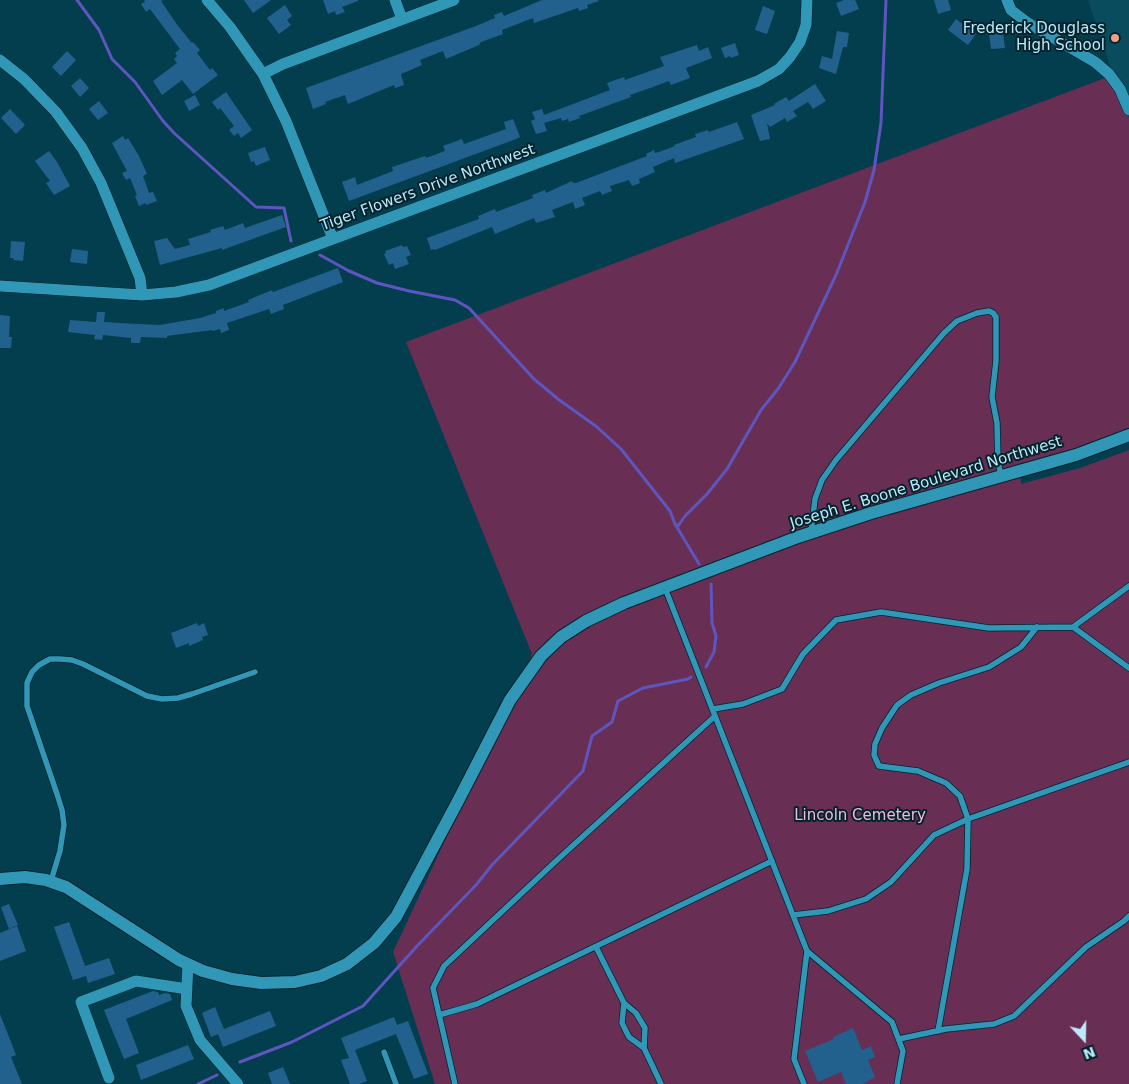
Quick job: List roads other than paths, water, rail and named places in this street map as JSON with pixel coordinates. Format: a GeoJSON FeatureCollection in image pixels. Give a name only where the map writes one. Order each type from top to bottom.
{"type":"FeatureCollection","features":[{"type":"Feature","properties":{"kind":"main road","name":"Joseph E. Boone Boulevard Northwest"},"geometry":{"type":"LineString","coordinates":[[0,879],[25,877],[66,887],[178,960],[203,971],[232,979],[262,983],[295,982],[321,976],[347,964],[374,943],[396,917],[510,700],[541,656],[561,637],[586,621],[624,603],[811,533],[871,513],[1076,455],[1129,435]]}},
{"type":"Feature","properties":{"kind":"street"},"geometry":{"type":"LineString","coordinates":[[207,0],[230,27],[263,74],[286,121],[333,239]]}},
{"type":"Feature","properties":{"kind":"street"},"geometry":{"type":"LineString","coordinates":[[395,0],[402,19]]}},
{"type":"Feature","properties":{"kind":"street"},"geometry":{"type":"LineString","coordinates":[[263,74],[283,64],[454,0]]}},
{"type":"Feature","properties":{"kind":"street","name":"Tiger Flowers Drive Northwest"},"geometry":{"type":"LineString","coordinates":[[0,286],[142,295],[176,292],[209,285],[758,81],[779,69],[790,58],[800,42],[806,25],[807,0]]}},
{"type":"Feature","properties":{"kind":"street"},"geometry":{"type":"LineString","coordinates":[[1007,0],[1011,10],[1028,23],[1095,62],[1109,74],[1120,89],[1129,110]]}},
{"type":"Feature","properties":{"kind":"street"},"geometry":{"type":"LineString","coordinates":[[0,60],[24,80],[56,112],[82,148],[102,183],[140,278],[142,295]]}},
{"type":"Feature","properties":{"kind":"street"},"geometry":{"type":"LineString","coordinates":[[188,964],[186,1006],[200,1040],[238,1084]]}},
{"type":"Feature","properties":{"kind":"street"},"geometry":{"type":"LineString","coordinates":[[109,1078],[81,1002],[136,981],[187,989]]}},
{"type":"Feature","properties":{"kind":"lane"},"geometry":{"type":"LineString","coordinates":[[811,533],[815,499],[822,480],[836,460],[944,333],[957,321],[976,313],[989,311],[996,317],[996,361],[992,397],[998,423],[998,462],[1002,476]]}},
{"type":"Feature","properties":{"kind":"lane"},"geometry":{"type":"LineString","coordinates":[[713,709],[743,704],[782,689],[803,654],[836,620],[881,612],[989,628],[1073,627],[1129,586]]}},
{"type":"Feature","properties":{"kind":"lane"},"geometry":{"type":"LineString","coordinates":[[665,587],[807,951],[794,1059],[804,1084]]}},
{"type":"Feature","properties":{"kind":"lane"},"geometry":{"type":"LineString","coordinates":[[938,1031],[967,869],[968,819],[960,796],[946,783],[918,771],[879,766],[874,755],[875,744],[882,728],[897,705],[910,695],[939,683],[989,667],[1021,647],[1037,627]]}},
{"type":"Feature","properties":{"kind":"lane"},"geometry":{"type":"LineString","coordinates":[[1073,627],[1129,668]]}},
{"type":"Feature","properties":{"kind":"lane"},"geometry":{"type":"LineString","coordinates":[[50,882],[63,838],[64,825],[62,810],[27,706],[27,683],[32,672],[39,665],[50,660],[72,660],[147,696],[162,699],[178,698],[192,694],[255,672]]}},
{"type":"Feature","properties":{"kind":"lane"},"geometry":{"type":"LineString","coordinates":[[456,1084],[432,988],[444,966],[715,716]]}},
{"type":"Feature","properties":{"kind":"lane"},"geometry":{"type":"LineString","coordinates":[[793,915],[828,911],[866,899],[891,882],[934,835],[968,819],[1129,762]]}},
{"type":"Feature","properties":{"kind":"lane"},"geometry":{"type":"LineString","coordinates":[[439,1015],[477,1004],[772,861]]}},
{"type":"Feature","properties":{"kind":"lane"},"geometry":{"type":"LineString","coordinates":[[899,1039],[938,1031],[994,1024],[1014,1016],[1086,947],[1129,916]]}},
{"type":"Feature","properties":{"kind":"lane"},"geometry":{"type":"LineString","coordinates":[[596,947],[624,1003],[636,1012],[645,1028],[644,1048],[661,1084]]}},
{"type":"Feature","properties":{"kind":"lane"},"geometry":{"type":"LineString","coordinates":[[807,951],[892,1022],[904,1051],[897,1084]]}},
{"type":"Feature","properties":{"kind":"lane"},"geometry":{"type":"LineString","coordinates":[[624,1003],[622,1022],[629,1037],[644,1048]]}},
{"type":"Feature","properties":{"kind":"lane"},"geometry":{"type":"LineString","coordinates":[[384,1052],[396,1084]]}},
{"type":"Feature","properties":{"kind":"waterway"},"geometry":{"type":"LineString","coordinates":[[77,0],[99,30],[112,59],[135,82],[174,133],[256,207],[284,208],[291,241]]}},
{"type":"Feature","properties":{"kind":"waterway"},"geometry":{"type":"LineString","coordinates":[[675,524],[678,526],[727,469],[761,410],[778,389],[795,362],[836,275],[865,202],[874,170],[881,123],[886,0]]}},
{"type":"Feature","properties":{"kind":"waterway"},"geometry":{"type":"LineString","coordinates":[[320,255],[349,271],[377,283],[455,300],[469,308],[534,379],[597,427],[621,449],[670,511],[675,524],[699,564]]}},
{"type":"Feature","properties":{"kind":"waterway"},"geometry":{"type":"LineString","coordinates":[[706,667],[714,652],[716,636],[712,623],[711,584]]}},
{"type":"Feature","properties":{"kind":"waterway"},"geometry":{"type":"LineString","coordinates":[[240,1062],[292,1042],[363,1006],[476,885],[492,865],[583,771],[592,736],[612,722],[618,701],[643,688],[691,677]]}},
{"type":"Feature","properties":{"kind":"waterway"},"geometry":{"type":"LineString","coordinates":[[198,1084],[217,1075]]}},
{"type":"Feature","properties":{"kind":"place","name":"Frederick Douglass High School"},"geometry":{"type":"Point","coordinates":[1115,38]}},
{"type":"Feature","properties":{"kind":"park label","name":"Lincoln Cemetery"},"geometry":{"type":"Point","coordinates":[860,816]}}]}
